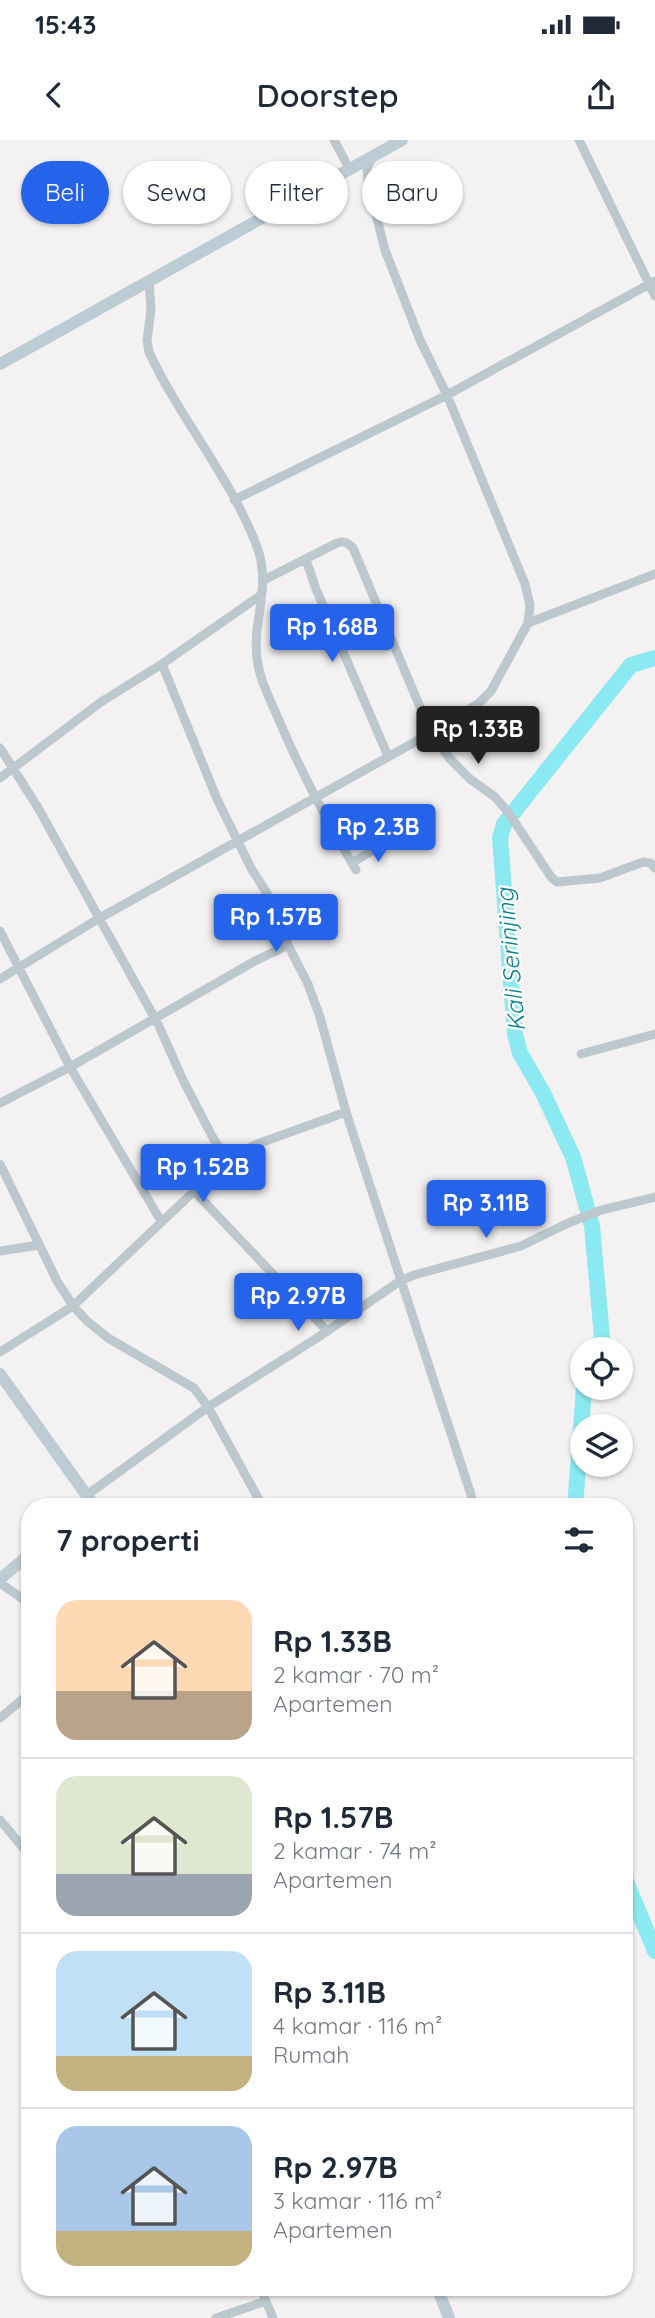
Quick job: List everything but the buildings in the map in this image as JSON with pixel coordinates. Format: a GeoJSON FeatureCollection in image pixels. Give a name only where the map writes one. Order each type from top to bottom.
{"type":"FeatureCollection","features":[{"type":"Feature","properties":{"kind":"street"},"geometry":{"type":"LineString","coordinates":[[334,140],[350,170]]}},
{"type":"Feature","properties":{"kind":"street"},"geometry":{"type":"LineString","coordinates":[[0,364],[402,140]]}},
{"type":"Feature","properties":{"kind":"street"},"geometry":{"type":"LineString","coordinates":[[579,140],[652,283],[655,296]]}},
{"type":"Feature","properties":{"kind":"street"},"geometry":{"type":"LineString","coordinates":[[0,979],[98,919],[388,757],[485,698],[528,623],[530,605],[525,584],[447,395],[420,340],[385,250],[368,183],[367,169],[372,158]]}},
{"type":"Feature","properties":{"kind":"street"},"geometry":{"type":"LineString","coordinates":[[149,280],[149,352],[186,421],[234,500],[257,546],[264,580],[256,644],[259,670],[299,765],[354,866],[388,841]]}},
{"type":"Feature","properties":{"kind":"street"},"geometry":{"type":"LineString","coordinates":[[234,500],[447,395],[652,283]]}},
{"type":"Feature","properties":{"kind":"street"},"geometry":{"type":"LineString","coordinates":[[264,580],[343,541],[353,548],[430,733],[450,759],[470,779],[495,797],[508,812],[544,868],[557,882],[600,878],[643,862],[650,863],[655,868]]}},
{"type":"Feature","properties":{"kind":"street"},"geometry":{"type":"LineString","coordinates":[[306,560],[388,757]]}},
{"type":"Feature","properties":{"kind":"street"},"geometry":{"type":"LineString","coordinates":[[528,623],[655,575]]}},
{"type":"Feature","properties":{"kind":"street"},"geometry":{"type":"LineString","coordinates":[[0,778],[101,702],[162,664],[261,595]]}},
{"type":"Feature","properties":{"kind":"street"},"geometry":{"type":"LineString","coordinates":[[162,664],[198,756],[236,841],[276,908],[288,945],[308,984],[320,1017],[346,1112],[407,1278],[472,1498]]}},
{"type":"Feature","properties":{"kind":"street"},"geometry":{"type":"LineString","coordinates":[[0,748],[14,768],[155,1019],[195,1104],[227,1160]]}},
{"type":"Feature","properties":{"kind":"street"},"geometry":{"type":"LineString","coordinates":[[0,931],[70,1067],[161,1221]]}},
{"type":"Feature","properties":{"kind":"street"},"geometry":{"type":"LineString","coordinates":[[0,1103],[70,1067],[255,961],[288,945]]}},
{"type":"Feature","properties":{"kind":"street"},"geometry":{"type":"LineString","coordinates":[[580,1054],[655,1034]]}},
{"type":"Feature","properties":{"kind":"street"},"geometry":{"type":"LineString","coordinates":[[0,1352],[73,1306],[227,1160],[257,1144],[346,1112]]}},
{"type":"Feature","properties":{"kind":"street"},"geometry":{"type":"LineString","coordinates":[[1,1167],[57,1281],[73,1306],[108,1338],[194,1388],[203,1410],[257,1498]]}},
{"type":"Feature","properties":{"kind":"street"},"geometry":{"type":"LineString","coordinates":[[195,1192],[327,1331]]}},
{"type":"Feature","properties":{"kind":"street"},"geometry":{"type":"LineString","coordinates":[[97,1498],[203,1410],[407,1278],[521,1246],[601,1210],[655,1197]]}},
{"type":"Feature","properties":{"kind":"street"},"geometry":{"type":"LineString","coordinates":[[0,1251],[39,1245]]}},
{"type":"Feature","properties":{"kind":"street"},"geometry":{"type":"LineString","coordinates":[[0,1374],[87,1498]]}},
{"type":"Feature","properties":{"kind":"street"},"geometry":{"type":"LineString","coordinates":[[21,1563],[0,1581],[21,1597]]}},
{"type":"Feature","properties":{"kind":"street"},"geometry":{"type":"LineString","coordinates":[[0,1718],[21,1700]]}},
{"type":"Feature","properties":{"kind":"street"},"geometry":{"type":"LineString","coordinates":[[0,1820],[21,1845]]}},
{"type":"Feature","properties":{"kind":"street"},"geometry":{"type":"LineString","coordinates":[[264,2296],[273,2318]]}},
{"type":"Feature","properties":{"kind":"street"},"geometry":{"type":"LineString","coordinates":[[440,2296],[449,2318]]}},
{"type":"Feature","properties":{"kind":"street"},"geometry":{"type":"LineString","coordinates":[[216,2318],[266,2301]]}},
{"type":"Feature","properties":{"kind":"waterway","name":"Kali Serinjing"},"geometry":{"type":"LineString","coordinates":[[602,1337],[592,1226],[573,1157],[543,1093],[520,1053],[515,1034],[500,838],[504,824],[631,665],[655,658]]}},
{"type":"Feature","properties":{"kind":"waterway","name":"Kali Serinjing"},"geometry":{"type":"LineString","coordinates":[[576,1498],[583,1400]]}},
{"type":"Feature","properties":{"kind":"waterway","name":"Kali Serinjing"},"geometry":{"type":"LineString","coordinates":[[633,1898],[655,1951]]}}]}
